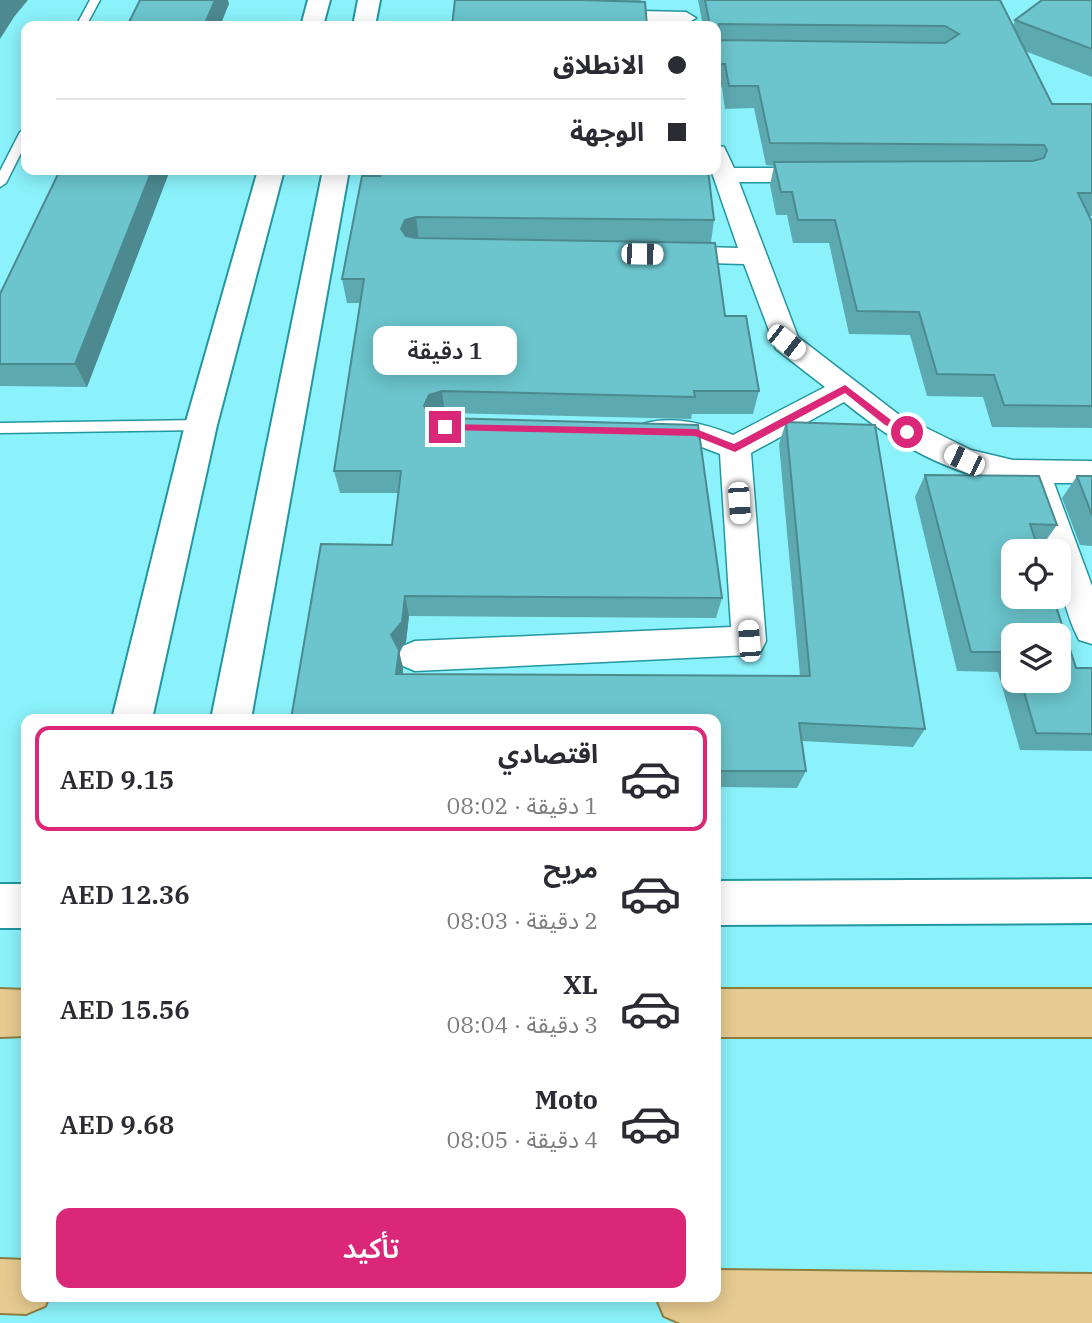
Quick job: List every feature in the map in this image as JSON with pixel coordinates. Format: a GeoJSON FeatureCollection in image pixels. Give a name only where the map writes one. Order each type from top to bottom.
{"type":"FeatureCollection","features":[{"type":"Feature","properties":{"kind":"main road"},"geometry":{"type":"LineString","coordinates":[[0,1013],[21,1013]]}},
{"type":"Feature","properties":{"kind":"main road"},"geometry":{"type":"LineString","coordinates":[[721,1013],[1092,1013]]}},
{"type":"Feature","properties":{"kind":"main road"},"geometry":{"type":"LineString","coordinates":[[0,1286],[21,1287]]}},
{"type":"Feature","properties":{"kind":"main road"},"geometry":{"type":"LineString","coordinates":[[721,1297],[1092,1301]]}},
{"type":"Feature","properties":{"kind":"street"},"geometry":{"type":"LineString","coordinates":[[313,21],[319,0]]}},
{"type":"Feature","properties":{"kind":"street"},"geometry":{"type":"LineString","coordinates":[[365,21],[369,0]]}},
{"type":"Feature","properties":{"kind":"street"},"geometry":{"type":"LineString","coordinates":[[574,16],[684,15]]}},
{"type":"Feature","properties":{"kind":"street"},"geometry":{"type":"LineString","coordinates":[[721,163],[846,175]]}},
{"type":"Feature","properties":{"kind":"street"},"geometry":{"type":"LineString","coordinates":[[721,166],[786,342],[888,422],[964,460],[1013,471],[1092,472]]}},
{"type":"Feature","properties":{"kind":"street"},"geometry":{"type":"LineString","coordinates":[[133,714],[201,425],[270,175]]}},
{"type":"Feature","properties":{"kind":"street"},"geometry":{"type":"LineString","coordinates":[[232,714],[335,175]]}},
{"type":"Feature","properties":{"kind":"street"},"geometry":{"type":"LineString","coordinates":[[642,254],[754,256]]}},
{"type":"Feature","properties":{"kind":"street"},"geometry":{"type":"LineString","coordinates":[[735,449],[845,388]]}},
{"type":"Feature","properties":{"kind":"street"},"geometry":{"type":"LineString","coordinates":[[627,431],[696,433],[735,449]]}},
{"type":"Feature","properties":{"kind":"street"},"geometry":{"type":"LineString","coordinates":[[415,656],[749,641],[735,449]]}},
{"type":"Feature","properties":{"kind":"street"},"geometry":{"type":"LineString","coordinates":[[1035,472],[1091,630]]}},
{"type":"Feature","properties":{"kind":"street"},"geometry":{"type":"LineString","coordinates":[[721,903],[1092,901]]}},
{"type":"Feature","properties":{"kind":"street"},"geometry":{"type":"LineString","coordinates":[[0,906],[21,906]]}},
{"type":"Feature","properties":{"kind":"lane"},"geometry":{"type":"LineString","coordinates":[[84,21],[94,0]]}},
{"type":"Feature","properties":{"kind":"lane"},"geometry":{"type":"LineString","coordinates":[[0,183],[21,142]]}},
{"type":"Feature","properties":{"kind":"lane"},"geometry":{"type":"LineString","coordinates":[[0,428],[201,425]]}},
{"type":"Feature","properties":{"kind":"building"},"geometry":{"type":"Polygon","coordinates":[[[140,0],[215,0],[206,21],[130,21],[140,0]]]}},
{"type":"Feature","properties":{"kind":"building"},"geometry":{"type":"Polygon","coordinates":[[[455,0],[581,0],[645,2],[647,21],[453,21],[455,0]]]}},
{"type":"Feature","properties":{"kind":"building"},"geometry":{"type":"Polygon","coordinates":[[[705,0],[1000,0],[1052,104],[1092,106],[1092,193],[1078,193],[1092,222],[1092,406],[1004,405],[994,375],[937,374],[919,312],[857,311],[835,220],[798,220],[792,192],[781,192],[774,162],[1033,161],[1044,158],[1047,150],[1044,145],[770,143],[758,86],[729,86],[725,64],[721,64],[721,40],[945,43],[959,34],[945,26],[721,24],[721,21],[709,21],[705,0]]]}},
{"type":"Feature","properties":{"kind":"building"},"geometry":{"type":"Polygon","coordinates":[[[1042,0],[1092,0],[1092,49],[1015,20],[1042,0]]]}},
{"type":"Feature","properties":{"kind":"building"},"geometry":{"type":"Polygon","coordinates":[[[58,175],[150,175],[75,364],[0,364],[0,294],[58,175]]]}},
{"type":"Feature","properties":{"kind":"building"},"geometry":{"type":"Polygon","coordinates":[[[709,175],[714,220],[416,217],[405,220],[401,229],[406,236],[416,238],[715,243],[725,316],[746,316],[759,391],[694,391],[695,397],[442,391],[429,395],[424,406],[430,415],[442,418],[698,425],[722,598],[405,596],[402,622],[391,635],[399,650],[396,674],[810,676],[786,422],[875,425],[925,729],[799,723],[806,771],[721,771],[721,714],[292,714],[321,544],[392,545],[401,471],[334,471],[364,279],[342,279],[362,176],[709,175]]]}},
{"type":"Feature","properties":{"kind":"building"},"geometry":{"type":"Polygon","coordinates":[[[925,475],[1039,476],[1057,525],[1030,524],[1035,539],[1001,539],[1001,609],[1057,609],[1061,623],[1001,623],[1001,652],[971,652],[925,475]]]}},
{"type":"Feature","properties":{"kind":"building"},"geometry":{"type":"Polygon","coordinates":[[[1077,476],[1092,476],[1092,515],[1077,476]]]}},
{"type":"Feature","properties":{"kind":"building"},"geometry":{"type":"Polygon","coordinates":[[[1071,653],[1076,668],[1092,668],[1092,734],[1036,733],[1024,693],[1071,693],[1071,653]]]}},
{"type":"Feature","properties":{"kind":"route"},"geometry":{"type":"LineString","coordinates":[[445,427],[696,433],[735,449],[845,388],[888,422],[907,432]]}}]}
